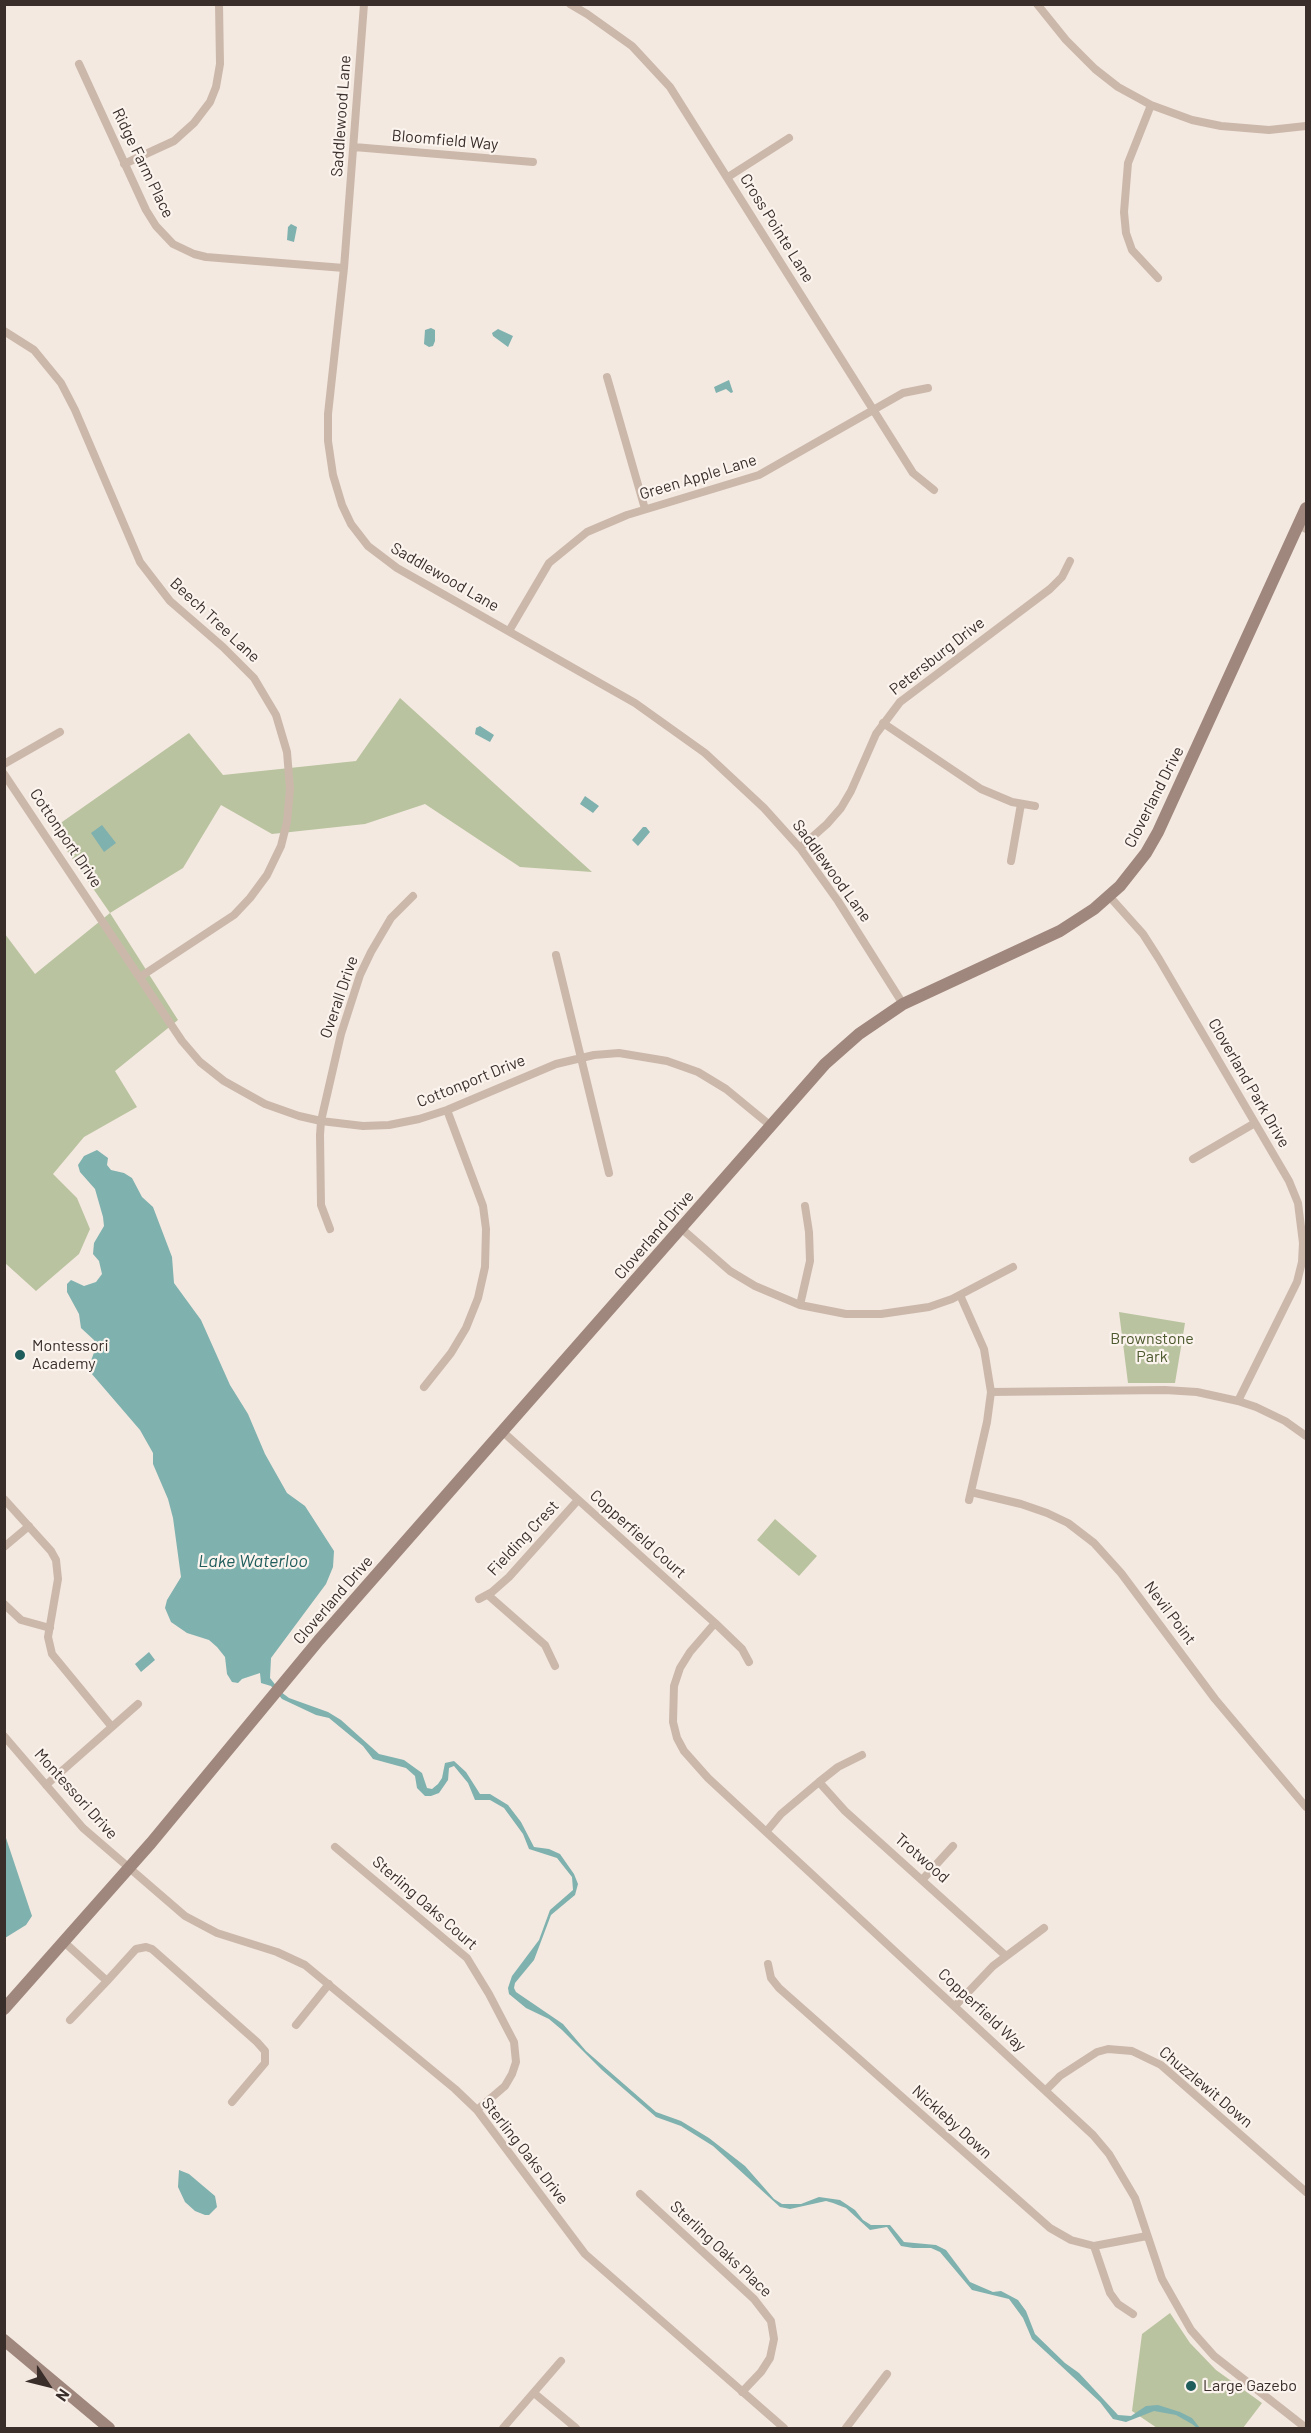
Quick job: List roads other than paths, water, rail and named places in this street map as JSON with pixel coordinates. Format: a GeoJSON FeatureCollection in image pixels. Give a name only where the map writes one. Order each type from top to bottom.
{"type":"FeatureCollection","features":[{"type":"Feature","properties":{"kind":"main road","name":"Cloverland Drive"},"geometry":{"type":"LineString","coordinates":[[4,2010],[128,1868],[290,1676],[835,1055],[872,1024],[903,1004],[1080,920],[1109,896],[1135,867],[1158,832],[1302,527],[1306,508]]}},
{"type":"Feature","properties":{"kind":"main road"},"geometry":{"type":"LineString","coordinates":[[4,2340],[109,2428]]}},
{"type":"Feature","properties":{"kind":"street"},"geometry":{"type":"LineString","coordinates":[[124,164],[174,141],[194,123],[210,102],[216,87],[220,64],[219,4]]}},
{"type":"Feature","properties":{"kind":"street","name":"Saddlewood Lane"},"geometry":{"type":"LineString","coordinates":[[364,4],[344,268],[328,425],[333,475],[344,510],[360,538],[375,553],[407,574],[635,703],[686,738],[747,790],[800,848],[838,901],[903,1004]]}},
{"type":"Feature","properties":{"kind":"street","name":"Cross Pointe Lane"},"geometry":{"type":"LineString","coordinates":[[570,4],[612,31],[647,60],[675,94],[916,476],[934,490]]}},
{"type":"Feature","properties":{"kind":"street"},"geometry":{"type":"LineString","coordinates":[[1037,4],[1066,40],[1095,69],[1118,87],[1151,105],[1192,120],[1221,126],[1262,130],[1306,126]]}},
{"type":"Feature","properties":{"kind":"street","name":"Ridge Farm Place"},"geometry":{"type":"LineString","coordinates":[[79,64],[124,164],[156,226],[173,244],[186,251],[213,258],[344,268]]}},
{"type":"Feature","properties":{"kind":"street"},"geometry":{"type":"LineString","coordinates":[[1151,105],[1128,163],[1124,212],[1126,233],[1132,250],[1158,278]]}},
{"type":"Feature","properties":{"kind":"street"},"geometry":{"type":"LineString","coordinates":[[728,177],[789,138]]}},
{"type":"Feature","properties":{"kind":"street","name":"Bloomfield Way"},"geometry":{"type":"LineString","coordinates":[[354,147],[533,162]]}},
{"type":"Feature","properties":{"kind":"street","name":"Beech Tree Lane"},"geometry":{"type":"LineString","coordinates":[[4,331],[34,350],[61,383],[75,410],[127,536],[144,569],[170,601],[232,655],[254,678],[276,715],[287,752],[290,789],[287,822],[281,846],[267,875],[234,915],[140,977]]}},
{"type":"Feature","properties":{"kind":"street"},"geometry":{"type":"LineString","coordinates":[[607,377],[645,509]]}},
{"type":"Feature","properties":{"kind":"street","name":"Green Apple Lane"},"geometry":{"type":"LineString","coordinates":[[509,631],[553,558],[587,532],[645,509],[759,475],[906,391],[928,388]]}},
{"type":"Feature","properties":{"kind":"street","name":"Petersburg Drive"},"geometry":{"type":"LineString","coordinates":[[800,848],[827,824],[846,800],[870,745],[883,723],[900,702],[914,689],[1057,583],[1070,561]]}},
{"type":"Feature","properties":{"kind":"street"},"geometry":{"type":"LineString","coordinates":[[883,723],[976,787],[1021,804],[1035,806]]}},
{"type":"Feature","properties":{"kind":"street"},"geometry":{"type":"LineString","coordinates":[[4,764],[60,732]]}},
{"type":"Feature","properties":{"kind":"street","name":"Cottonport Drive"},"geometry":{"type":"LineString","coordinates":[[4,774],[182,1041],[200,1062],[218,1076],[246,1095],[265,1104],[321,1121],[357,1125],[389,1125],[447,1110],[537,1071],[580,1058],[619,1053],[681,1065],[726,1089],[771,1126]]}},
{"type":"Feature","properties":{"kind":"street"},"geometry":{"type":"LineString","coordinates":[[1011,861],[1021,804]]}},
{"type":"Feature","properties":{"kind":"street","name":"Overall Drive"},"geometry":{"type":"LineString","coordinates":[[330,1230],[322,1212],[320,1197],[321,1121],[343,1025],[360,975],[386,926],[395,912],[413,896]]}},
{"type":"Feature","properties":{"kind":"street","name":"Cloverland Park Drive"},"geometry":{"type":"LineString","coordinates":[[1109,896],[1143,934],[1160,959],[1289,1181],[1298,1203],[1302,1229],[1302,1262],[1297,1282],[1238,1401]]}},
{"type":"Feature","properties":{"kind":"street"},"geometry":{"type":"LineString","coordinates":[[556,955],[609,1173]]}},
{"type":"Feature","properties":{"kind":"street"},"geometry":{"type":"LineString","coordinates":[[424,1387],[451,1353],[466,1328],[478,1298],[485,1267],[486,1229],[483,1206],[447,1110]]}},
{"type":"Feature","properties":{"kind":"street"},"geometry":{"type":"LineString","coordinates":[[1193,1159],[1255,1123]]}},
{"type":"Feature","properties":{"kind":"street"},"geometry":{"type":"LineString","coordinates":[[800,1305],[810,1261],[810,1232],[805,1206]]}},
{"type":"Feature","properties":{"kind":"street"},"geometry":{"type":"LineString","coordinates":[[682,1229],[735,1274],[776,1296],[800,1305],[846,1314],[881,1314],[928,1307],[960,1295],[1013,1267]]}},
{"type":"Feature","properties":{"kind":"street"},"geometry":{"type":"LineString","coordinates":[[960,1295],[984,1349],[991,1392],[1165,1390],[1213,1395],[1238,1401],[1276,1416],[1306,1436]]}},
{"type":"Feature","properties":{"kind":"street","name":"Nevil Point"},"geometry":{"type":"LineString","coordinates":[[991,1392],[987,1422],[970,1496],[1021,1504],[1047,1513],[1076,1528],[1094,1543],[1121,1573],[1215,1699],[1306,1807]]}},
{"type":"Feature","properties":{"kind":"street","name":"Copperfield Court"},"geometry":{"type":"LineString","coordinates":[[503,1432],[715,1623],[742,1649],[749,1662]]}},
{"type":"Feature","properties":{"kind":"street"},"geometry":{"type":"LineString","coordinates":[[4,1499],[53,1553],[57,1566],[58,1584],[49,1647],[55,1661],[112,1727]]}},
{"type":"Feature","properties":{"kind":"street","name":"Fielding Crest"},"geometry":{"type":"LineString","coordinates":[[479,1599],[488,1595],[509,1577],[578,1500]]}},
{"type":"Feature","properties":{"kind":"street"},"geometry":{"type":"LineString","coordinates":[[4,1547],[29,1526]]}},
{"type":"Feature","properties":{"kind":"street","name":"Fielding Crest"},"geometry":{"type":"LineString","coordinates":[[488,1595],[545,1645],[555,1666]]}},
{"type":"Feature","properties":{"kind":"street"},"geometry":{"type":"LineString","coordinates":[[4,1604],[21,1620],[50,1628]]}},
{"type":"Feature","properties":{"kind":"street","name":"Copperfield Way"},"geometry":{"type":"LineString","coordinates":[[715,1623],[690,1652],[674,1686],[673,1714],[677,1738],[699,1768],[1093,2135],[1109,2154],[1136,2198],[1154,2260],[1169,2294],[1199,2340],[1237,2376],[1306,2428]]}},
{"type":"Feature","properties":{"kind":"street"},"geometry":{"type":"LineString","coordinates":[[46,1785],[138,1704]]}},
{"type":"Feature","properties":{"kind":"street","name":"Montessori Drive"},"geometry":{"type":"LineString","coordinates":[[4,1736],[83,1828],[128,1868]]}},
{"type":"Feature","properties":{"kind":"street"},"geometry":{"type":"LineString","coordinates":[[766,1832],[781,1814],[819,1782],[838,1767],[862,1755]]}},
{"type":"Feature","properties":{"kind":"street","name":"Trotwood"},"geometry":{"type":"LineString","coordinates":[[819,1782],[845,1811],[1006,1956]]}},
{"type":"Feature","properties":{"kind":"street"},"geometry":{"type":"LineString","coordinates":[[923,1879],[954,1845]]}},
{"type":"Feature","properties":{"kind":"street","name":"Sterling Oaks Court"},"geometry":{"type":"LineString","coordinates":[[335,1847],[467,1958],[489,1994],[514,2042],[516,2056],[514,2068],[505,2086],[477,2110]]}},
{"type":"Feature","properties":{"kind":"street","name":"Sterling Oaks Drive"},"geometry":{"type":"LineString","coordinates":[[128,1868],[195,1923],[217,1933],[292,1958],[315,1972],[439,2076],[477,2110],[585,2254],[784,2428]]}},
{"type":"Feature","properties":{"kind":"street"},"geometry":{"type":"LineString","coordinates":[[955,2006],[985,1972],[1044,1928]]}},
{"type":"Feature","properties":{"kind":"street"},"geometry":{"type":"LineString","coordinates":[[64,1942],[107,1981]]}},
{"type":"Feature","properties":{"kind":"street"},"geometry":{"type":"LineString","coordinates":[[70,2020],[136,1949],[150,1948],[265,2051],[265,2063],[232,2102]]}},
{"type":"Feature","properties":{"kind":"street","name":"Nickleby Down"},"geometry":{"type":"LineString","coordinates":[[768,1964],[771,1978],[779,1988],[1044,2223],[1066,2237],[1094,2246],[1147,2236]]}},
{"type":"Feature","properties":{"kind":"street"},"geometry":{"type":"LineString","coordinates":[[296,2025],[329,1984]]}},
{"type":"Feature","properties":{"kind":"street","name":"Chuzzlewit Down"},"geometry":{"type":"LineString","coordinates":[[1046,2090],[1060,2076],[1097,2052],[1108,2049],[1132,2050],[1161,2065],[1306,2192]]}},
{"type":"Feature","properties":{"kind":"street","name":"Sterling Oaks Place"},"geometry":{"type":"LineString","coordinates":[[640,2194],[754,2299],[771,2321],[774,2339],[770,2358],[761,2372],[742,2392]]}},
{"type":"Feature","properties":{"kind":"street"},"geometry":{"type":"LineString","coordinates":[[1094,2246],[1110,2294],[1118,2304],[1132,2314]]}},
{"type":"Feature","properties":{"kind":"street"},"geometry":{"type":"LineString","coordinates":[[503,2428],[561,2361]]}},
{"type":"Feature","properties":{"kind":"street"},"geometry":{"type":"LineString","coordinates":[[846,2428],[887,2374]]}},
{"type":"Feature","properties":{"kind":"street"},"geometry":{"type":"LineString","coordinates":[[534,2392],[576,2428]]}},
{"type":"Feature","properties":{"kind":"water"},"geometry":{"type":"Polygon","coordinates":[[[291,224],[297,227],[294,242],[287,240],[288,227],[291,224]]]}},
{"type":"Feature","properties":{"kind":"water"},"geometry":{"type":"Polygon","coordinates":[[[431,328],[435,330],[435,341],[433,346],[429,347],[424,344],[425,330],[431,328]]]}},
{"type":"Feature","properties":{"kind":"water"},"geometry":{"type":"Polygon","coordinates":[[[498,329],[513,336],[508,347],[493,336],[492,333],[498,329]]]}},
{"type":"Feature","properties":{"kind":"water"},"geometry":{"type":"Polygon","coordinates":[[[729,380],[733,392],[726,389],[716,393],[714,387],[729,380]]]}},
{"type":"Feature","properties":{"kind":"water"},"geometry":{"type":"Polygon","coordinates":[[[480,726],[494,735],[490,742],[475,734],[476,728],[480,726]]]}},
{"type":"Feature","properties":{"kind":"water"},"geometry":{"type":"Polygon","coordinates":[[[585,796],[599,806],[593,813],[580,804],[585,796]]]}},
{"type":"Feature","properties":{"kind":"water"},"geometry":{"type":"Polygon","coordinates":[[[102,825],[116,843],[104,852],[91,833],[102,825]]]}},
{"type":"Feature","properties":{"kind":"water"},"geometry":{"type":"Polygon","coordinates":[[[643,827],[650,832],[638,846],[632,840],[643,827]]]}},
{"type":"Feature","properties":{"kind":"water","name":"Lake Waterloo"},"geometry":{"type":"Polygon","coordinates":[[[97,1150],[108,1158],[107,1165],[111,1170],[124,1173],[132,1178],[142,1197],[153,1207],[172,1257],[174,1283],[201,1320],[230,1385],[248,1414],[265,1454],[287,1493],[305,1506],[334,1551],[333,1567],[326,1584],[271,1658],[270,1678],[289,1698],[328,1712],[341,1720],[379,1754],[404,1760],[422,1773],[427,1788],[432,1789],[438,1784],[442,1778],[445,1763],[454,1761],[466,1772],[480,1794],[490,1794],[508,1805],[521,1822],[534,1847],[549,1849],[560,1854],[574,1874],[578,1884],[575,1895],[551,1915],[534,1960],[515,1983],[516,1992],[563,2024],[586,2051],[656,2112],[681,2121],[709,2138],[745,2166],[774,2199],[782,2204],[801,2204],[819,2197],[840,2200],[871,2225],[890,2225],[904,2242],[936,2245],[946,2250],[970,2282],[993,2292],[1001,2291],[1018,2300],[1026,2311],[1035,2334],[1065,2363],[1079,2373],[1118,2415],[1131,2416],[1146,2406],[1158,2405],[1192,2418],[1200,2428],[1176,2415],[1154,2411],[1126,2422],[1113,2419],[1100,2402],[1032,2339],[1023,2318],[1009,2299],[972,2290],[940,2252],[931,2248],[901,2246],[887,2227],[870,2230],[846,2208],[826,2201],[790,2209],[780,2207],[713,2146],[681,2126],[656,2117],[602,2070],[549,2019],[526,2008],[509,1994],[508,1988],[512,1976],[539,1940],[550,1910],[573,1890],[572,1877],[557,1858],[529,1849],[523,1834],[504,1808],[490,1800],[475,1800],[468,1783],[454,1766],[449,1768],[448,1780],[439,1793],[425,1796],[417,1788],[415,1776],[406,1768],[373,1759],[363,1746],[329,1718],[316,1715],[282,1699],[271,1686],[261,1683],[260,1673],[242,1679],[238,1683],[232,1682],[227,1674],[225,1657],[217,1647],[209,1640],[187,1633],[171,1622],[165,1608],[167,1600],[181,1577],[173,1518],[168,1499],[153,1464],[153,1453],[140,1430],[91,1373],[89,1366],[95,1350],[94,1340],[81,1328],[79,1314],[67,1292],[67,1284],[71,1280],[84,1286],[96,1282],[102,1274],[99,1261],[93,1254],[94,1243],[104,1226],[103,1217],[95,1189],[80,1172],[78,1165],[84,1156],[97,1150]]]}},
{"type":"Feature","properties":{"kind":"water"},"geometry":{"type":"Polygon","coordinates":[[[149,1652],[155,1660],[141,1672],[135,1664],[149,1652]]]}},
{"type":"Feature","properties":{"kind":"water"},"geometry":{"type":"Polygon","coordinates":[[[4,1832],[32,1916],[26,1925],[5,1938],[4,1832]]]}},
{"type":"Feature","properties":{"kind":"water"},"geometry":{"type":"Polygon","coordinates":[[[179,2170],[189,2174],[215,2196],[217,2207],[209,2215],[195,2211],[185,2202],[178,2187],[179,2170]]]}},
{"type":"Feature","properties":{"kind":"place","name":"Montessori Academy"},"geometry":{"type":"Point","coordinates":[20,1355]}},
{"type":"Feature","properties":{"kind":"place","name":"Large Gazebo"},"geometry":{"type":"Point","coordinates":[1191,2386]}},
{"type":"Feature","properties":{"kind":"park label","name":"Brownstone Park"},"geometry":{"type":"Point","coordinates":[1152,1348]}}]}
